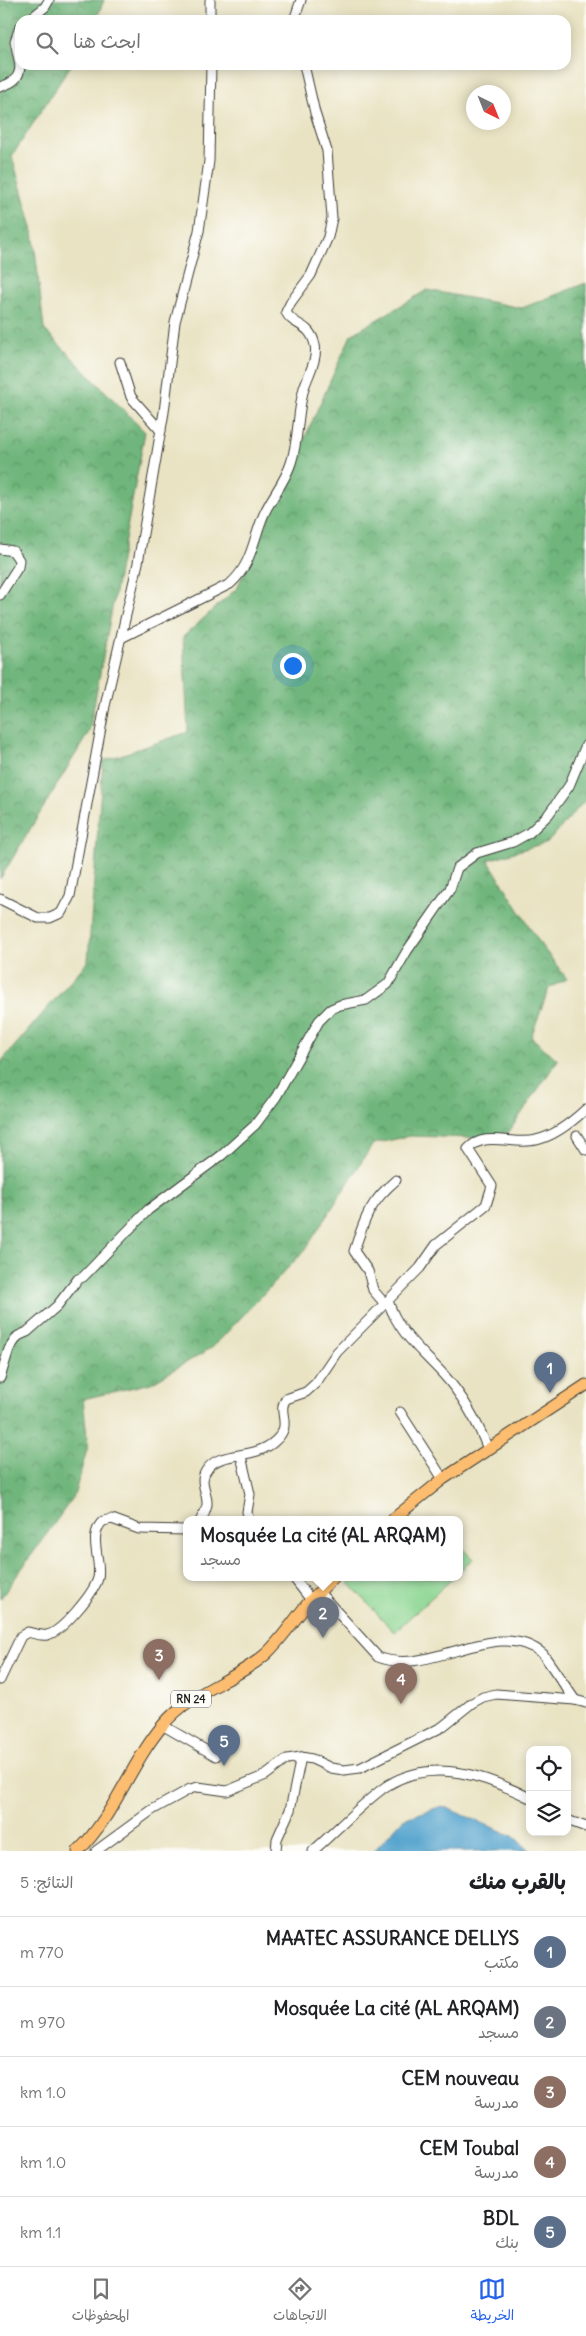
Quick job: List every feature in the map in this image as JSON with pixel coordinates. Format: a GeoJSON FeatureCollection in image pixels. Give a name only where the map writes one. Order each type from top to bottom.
{"type":"FeatureCollection","features":[{"type":"Feature","properties":{"kind":"main road"},"geometry":{"type":"LineString","coordinates":[[398,1516],[443,1479],[586,1385]]}},
{"type":"Feature","properties":{"kind":"main road","name":"RN 24"},"geometry":{"type":"LineString","coordinates":[[78,1851],[114,1806],[162,1725],[181,1706],[203,1691],[251,1665],[266,1653],[330,1581]]}},
{"type":"Feature","properties":{"kind":"street"},"geometry":{"type":"LineString","coordinates":[[36,15],[45,8],[49,0]]}},
{"type":"Feature","properties":{"kind":"street"},"geometry":{"type":"LineString","coordinates":[[210,0],[210,15]]}},
{"type":"Feature","properties":{"kind":"street"},"geometry":{"type":"LineString","coordinates":[[296,15],[301,0]]}},
{"type":"Feature","properties":{"kind":"street"},"geometry":{"type":"LineString","coordinates":[[0,87],[10,84],[17,78],[19,70]]}},
{"type":"Feature","properties":{"kind":"street"},"geometry":{"type":"LineString","coordinates":[[0,899],[38,918],[44,919],[56,916],[68,902],[105,706],[138,563],[161,431],[175,322],[199,231],[209,160],[211,70]]}},
{"type":"Feature","properties":{"kind":"street"},"geometry":{"type":"LineString","coordinates":[[121,638],[230,584],[241,575],[248,562],[264,513],[286,477],[292,462],[304,390],[316,353],[311,333],[303,325],[289,318],[286,312],[311,275],[328,237],[332,218],[327,151],[315,113],[305,70]]}},
{"type":"Feature","properties":{"kind":"street"},"geometry":{"type":"LineString","coordinates":[[120,362],[131,397],[161,431]]}},
{"type":"Feature","properties":{"kind":"street"},"geometry":{"type":"LineString","coordinates":[[0,549],[16,553],[20,560],[18,567],[0,595]]}},
{"type":"Feature","properties":{"kind":"street"},"geometry":{"type":"LineString","coordinates":[[0,1378],[8,1349],[18,1336],[47,1316],[78,1279],[84,1277],[148,1210],[222,1155],[256,1125],[276,1097],[319,1021],[330,1009],[366,1000],[388,984],[407,951],[450,890],[457,868],[477,853],[514,842],[529,833],[548,816],[569,786],[586,745]]}},
{"type":"Feature","properties":{"kind":"street"},"geometry":{"type":"LineString","coordinates":[[202,1516],[207,1504],[202,1484],[208,1467],[219,1459],[260,1451],[276,1440],[285,1427],[282,1410],[284,1401],[288,1397],[312,1388],[337,1352],[420,1268],[436,1244],[486,1205],[492,1186],[468,1149],[472,1145],[492,1138],[522,1143],[538,1140],[551,1134],[586,1109]]}},
{"type":"Feature","properties":{"kind":"street"},"geometry":{"type":"LineString","coordinates":[[577,1136],[586,1150]]}},
{"type":"Feature","properties":{"kind":"street"},"geometry":{"type":"LineString","coordinates":[[396,1180],[378,1196],[364,1221],[354,1251],[368,1271],[373,1290],[387,1303],[406,1336],[462,1396],[473,1415],[488,1449]]}},
{"type":"Feature","properties":{"kind":"street"},"geometry":{"type":"LineString","coordinates":[[400,1412],[443,1479]]}},
{"type":"Feature","properties":{"kind":"street"},"geometry":{"type":"LineString","coordinates":[[242,1456],[250,1494],[248,1516]]}},
{"type":"Feature","properties":{"kind":"street"},"geometry":{"type":"LineString","coordinates":[[0,1680],[21,1636],[28,1632],[40,1636],[47,1635],[60,1629],[94,1587],[99,1571],[96,1543],[97,1529],[102,1521],[112,1519],[139,1529],[183,1530]]}},
{"type":"Feature","properties":{"kind":"street"},"geometry":{"type":"LineString","coordinates":[[298,1581],[378,1657],[392,1663],[417,1660],[510,1640],[519,1641],[536,1648],[543,1654],[575,1700]]}},
{"type":"Feature","properties":{"kind":"street"},"geometry":{"type":"LineString","coordinates":[[96,1851],[152,1810],[190,1789],[198,1787],[227,1791],[266,1775],[287,1759],[301,1757],[312,1759],[331,1768],[344,1770],[360,1768],[442,1728],[472,1702],[496,1694],[575,1700],[586,1703]]}},
{"type":"Feature","properties":{"kind":"street"},"geometry":{"type":"LineString","coordinates":[[162,1725],[216,1756]]}},
{"type":"Feature","properties":{"kind":"street"},"geometry":{"type":"LineString","coordinates":[[276,1851],[277,1839],[290,1810],[301,1757]]}},
{"type":"Feature","properties":{"kind":"street"},"geometry":{"type":"LineString","coordinates":[[313,1851],[386,1786],[413,1774],[443,1770],[481,1776],[526,1796]]}},
{"type":"Feature","properties":{"kind":"street"},"geometry":{"type":"LineString","coordinates":[[571,1821],[586,1827]]}},
{"type":"Feature","properties":{"kind":"green space"},"geometry":{"type":"Polygon","coordinates":[[[0,0],[104,0],[98,15],[15,15],[15,70],[68,70],[12,156],[33,231],[44,329],[145,432],[89,732],[0,879],[0,0]]]}},
{"type":"Feature","properties":{"kind":"green space"},"geometry":{"type":"Polygon","coordinates":[[[586,283],[586,799],[548,842],[488,860],[541,945],[567,979],[549,988],[531,1037],[558,1060],[504,1139],[410,1136],[373,1144],[305,1250],[213,1347],[151,1383],[83,1399],[88,1446],[74,1496],[0,1599],[0,1063],[88,961],[103,761],[188,732],[183,637],[237,588],[351,335],[427,290],[522,308],[586,283]]]}},
{"type":"Feature","properties":{"kind":"green space"},"geometry":{"type":"Polygon","coordinates":[[[463,1549],[473,1559],[463,1568],[463,1549]]]}},
{"type":"Feature","properties":{"kind":"green space"},"geometry":{"type":"Polygon","coordinates":[[[351,1581],[450,1581],[394,1632],[349,1583],[351,1581]]]}},
{"type":"Feature","properties":{"kind":"water"},"geometry":{"type":"Polygon","coordinates":[[[442,1806],[513,1836],[530,1851],[374,1851],[403,1819],[442,1806]]]}},
{"type":"Feature","properties":{"kind":"place","name":"MAATEC ASSURANCE DELLYS"},"geometry":{"type":"Point","coordinates":[550,1393]}},
{"type":"Feature","properties":{"kind":"place","name":"Mosquée La cité (AL ARQAM)"},"geometry":{"type":"Point","coordinates":[323,1638]}},
{"type":"Feature","properties":{"kind":"place","name":"CEM nouveau"},"geometry":{"type":"Point","coordinates":[159,1680]}},
{"type":"Feature","properties":{"kind":"place","name":"CEM Toubal"},"geometry":{"type":"Point","coordinates":[401,1704]}},
{"type":"Feature","properties":{"kind":"place","name":"BDL"},"geometry":{"type":"Point","coordinates":[224,1766]}}]}
